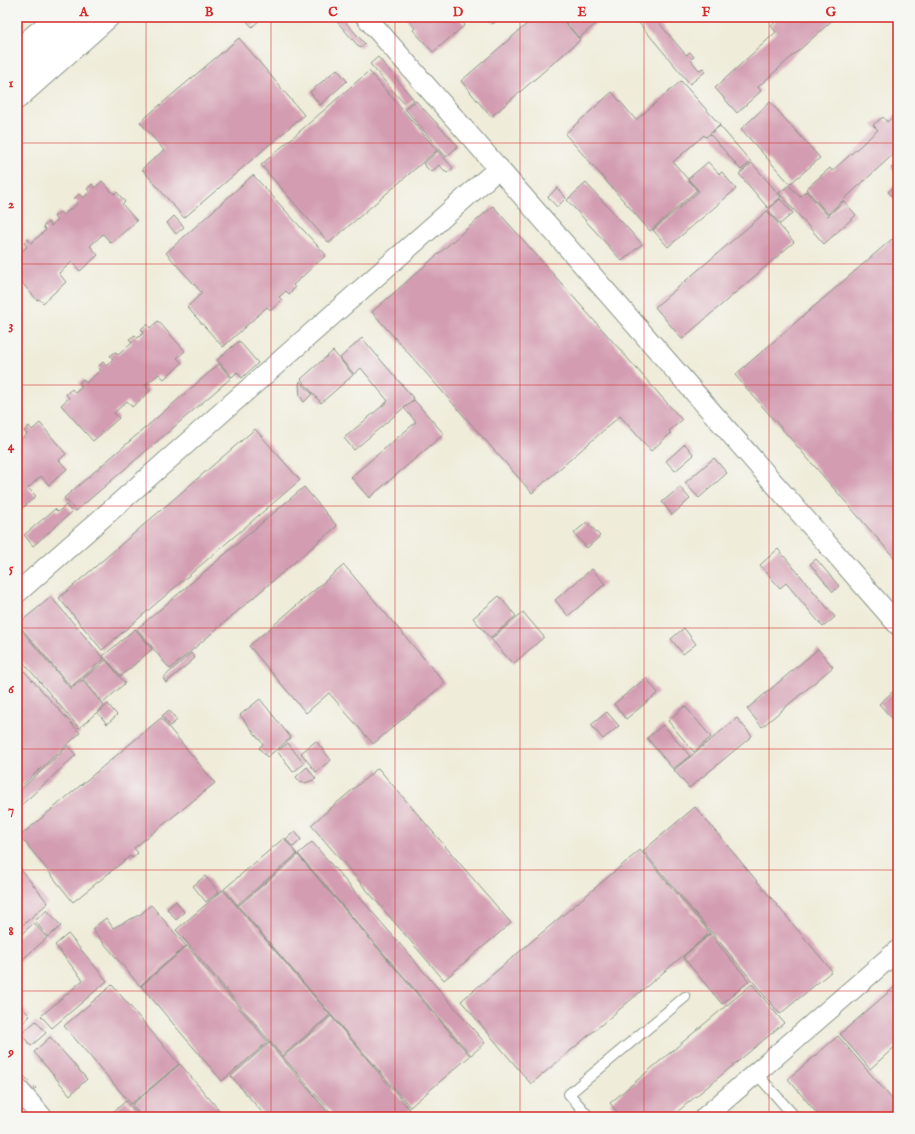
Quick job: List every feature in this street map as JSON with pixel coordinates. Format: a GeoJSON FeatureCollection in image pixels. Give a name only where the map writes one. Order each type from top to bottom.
{"type":"FeatureCollection","features":[{"type":"Feature","properties":{"kind":"main road"},"geometry":{"type":"LineString","coordinates":[[17,51],[58,17]]}},
{"type":"Feature","properties":{"kind":"main road"},"geometry":{"type":"LineString","coordinates":[[17,70],[78,17]]}},
{"type":"Feature","properties":{"kind":"main road"},"geometry":{"type":"LineString","coordinates":[[17,98],[108,17]]}},
{"type":"Feature","properties":{"kind":"street"},"geometry":{"type":"LineString","coordinates":[[366,17],[898,625]]}},
{"type":"Feature","properties":{"kind":"street"},"geometry":{"type":"LineString","coordinates":[[17,593],[499,168]]}},
{"type":"Feature","properties":{"kind":"street"},"geometry":{"type":"LineString","coordinates":[[705,1117],[898,950]]}},
{"type":"Feature","properties":{"kind":"street"},"geometry":{"type":"LineString","coordinates":[[17,1088],[42,1117]]}},
{"type":"Feature","properties":{"kind":"lane"},"geometry":{"type":"LineString","coordinates":[[589,1117],[569,1094],[685,997]]}},
{"type":"Feature","properties":{"kind":"lane"},"geometry":{"type":"LineString","coordinates":[[756,1073],[795,1117]]}},
{"type":"Feature","properties":{"kind":"building"},"geometry":{"type":"Polygon","coordinates":[[[250,17],[263,17],[252,27],[246,20],[250,17]]]}},
{"type":"Feature","properties":{"kind":"building"},"geometry":{"type":"Polygon","coordinates":[[[333,17],[341,17],[365,44],[360,48],[333,17]]]}},
{"type":"Feature","properties":{"kind":"building"},"geometry":{"type":"Polygon","coordinates":[[[409,17],[458,17],[465,25],[433,52],[413,30],[415,28],[408,20],[410,18],[409,17]]]}},
{"type":"Feature","properties":{"kind":"building"},"geometry":{"type":"Polygon","coordinates":[[[487,17],[501,17],[493,24],[487,17]]]}},
{"type":"Feature","properties":{"kind":"building"},"geometry":{"type":"Polygon","coordinates":[[[535,17],[560,17],[580,40],[491,117],[461,81],[535,17]]]}},
{"type":"Feature","properties":{"kind":"building"},"geometry":{"type":"Polygon","coordinates":[[[561,17],[604,17],[579,38],[561,17]]]}},
{"type":"Feature","properties":{"kind":"building"},"geometry":{"type":"Polygon","coordinates":[[[634,17],[654,17],[686,55],[690,52],[694,57],[690,59],[699,70],[703,68],[706,71],[690,84],[634,17]]]}},
{"type":"Feature","properties":{"kind":"building"},"geometry":{"type":"Polygon","coordinates":[[[780,17],[836,17],[758,87],[761,91],[737,113],[715,88],[776,32],[771,26],[780,17]]]}},
{"type":"Feature","properties":{"kind":"building"},"geometry":{"type":"Polygon","coordinates":[[[239,38],[304,115],[184,218],[142,169],[164,150],[140,122],[239,38]]]}},
{"type":"Feature","properties":{"kind":"building"},"geometry":{"type":"Polygon","coordinates":[[[378,57],[414,100],[406,106],[370,64],[378,57]]]}},
{"type":"Feature","properties":{"kind":"building"},"geometry":{"type":"Polygon","coordinates":[[[337,69],[347,81],[320,105],[310,92],[337,69]]]}},
{"type":"Feature","properties":{"kind":"building"},"geometry":{"type":"Polygon","coordinates":[[[369,71],[437,150],[329,243],[261,165],[369,71]]]}},
{"type":"Feature","properties":{"kind":"building"},"geometry":{"type":"Polygon","coordinates":[[[681,81],[720,125],[706,137],[704,135],[673,162],[697,190],[650,231],[565,134],[612,92],[636,120],[681,81]]]}},
{"type":"Feature","properties":{"kind":"building"},"geometry":{"type":"Polygon","coordinates":[[[416,101],[458,146],[446,157],[405,109],[416,101]]]}},
{"type":"Feature","properties":{"kind":"building"},"geometry":{"type":"Polygon","coordinates":[[[770,102],[820,158],[790,184],[741,129],[770,102]]]}},
{"type":"Feature","properties":{"kind":"building"},"geometry":{"type":"Polygon","coordinates":[[[898,112],[898,150],[828,214],[806,189],[830,168],[832,171],[878,130],[873,125],[883,117],[887,122],[898,112]]]}},
{"type":"Feature","properties":{"kind":"building"},"geometry":{"type":"Polygon","coordinates":[[[720,126],[751,162],[741,170],[710,134],[720,126]]]}},
{"type":"Feature","properties":{"kind":"building"},"geometry":{"type":"Polygon","coordinates":[[[438,151],[453,168],[447,173],[439,165],[431,172],[423,164],[438,151]]]}},
{"type":"Feature","properties":{"kind":"building"},"geometry":{"type":"Polygon","coordinates":[[[708,162],[719,174],[722,172],[736,189],[668,247],[653,230],[699,191],[688,179],[708,162]]]}},
{"type":"Feature","properties":{"kind":"building"},"geometry":{"type":"Polygon","coordinates":[[[898,162],[898,176],[891,168],[898,162]]]}},
{"type":"Feature","properties":{"kind":"building"},"geometry":{"type":"Polygon","coordinates":[[[752,163],[781,197],[768,208],[739,174],[752,163]]]}},
{"type":"Feature","properties":{"kind":"building"},"geometry":{"type":"Polygon","coordinates":[[[253,175],[326,255],[293,285],[295,288],[289,294],[286,291],[279,297],[282,300],[271,310],[267,307],[223,347],[187,307],[202,293],[166,253],[253,175]]]}},
{"type":"Feature","properties":{"kind":"building"},"geometry":{"type":"Polygon","coordinates":[[[102,181],[114,194],[117,192],[125,202],[122,204],[137,221],[111,243],[103,234],[90,246],[98,255],[80,271],[72,262],[59,273],[66,282],[43,303],[39,299],[37,300],[17,277],[17,251],[19,253],[27,247],[24,243],[28,239],[31,243],[46,230],[43,227],[48,222],[51,226],[57,220],[54,217],[60,212],[63,215],[78,203],[74,199],[79,194],[83,198],[90,192],[87,189],[92,184],[95,188],[102,181]]]}},
{"type":"Feature","properties":{"kind":"building"},"geometry":{"type":"Polygon","coordinates":[[[586,183],[642,244],[622,261],[567,200],[586,183]]]}},
{"type":"Feature","properties":{"kind":"building"},"geometry":{"type":"Polygon","coordinates":[[[898,183],[898,203],[888,192],[898,183]]]}},
{"type":"Feature","properties":{"kind":"building"},"geometry":{"type":"Polygon","coordinates":[[[789,185],[800,197],[806,191],[828,216],[844,201],[856,215],[824,244],[779,193],[789,185]]]}},
{"type":"Feature","properties":{"kind":"building"},"geometry":{"type":"Polygon","coordinates":[[[557,188],[566,198],[557,207],[548,197],[557,188]]]}},
{"type":"Feature","properties":{"kind":"building"},"geometry":{"type":"Polygon","coordinates":[[[780,199],[793,213],[780,224],[768,210],[780,199]]]}},
{"type":"Feature","properties":{"kind":"building"},"geometry":{"type":"Polygon","coordinates":[[[493,206],[682,420],[669,431],[671,433],[651,451],[620,416],[532,493],[372,312],[493,206]]]}},
{"type":"Feature","properties":{"kind":"building"},"geometry":{"type":"Polygon","coordinates":[[[767,211],[794,242],[682,339],[655,307],[767,211]]]}},
{"type":"Feature","properties":{"kind":"building"},"geometry":{"type":"Polygon","coordinates":[[[174,216],[184,227],[176,234],[167,223],[174,216]]]}},
{"type":"Feature","properties":{"kind":"building"},"geometry":{"type":"Polygon","coordinates":[[[892,239],[898,245],[898,562],[735,375],[892,239]]]}},
{"type":"Feature","properties":{"kind":"building"},"geometry":{"type":"Polygon","coordinates":[[[158,321],[185,351],[177,358],[182,363],[164,379],[159,374],[145,385],[150,391],[132,407],[127,401],[114,413],[119,418],[93,441],[61,405],[69,398],[66,394],[72,389],[75,393],[82,387],[79,383],[83,379],[86,383],[101,370],[98,367],[103,362],[106,366],[113,359],[110,356],[115,352],[118,355],[132,343],[129,339],[135,335],[138,338],[144,332],[141,329],[147,324],[150,328],[158,321]]]}},
{"type":"Feature","properties":{"kind":"building"},"geometry":{"type":"Polygon","coordinates":[[[362,338],[414,399],[354,450],[344,438],[388,401],[361,368],[354,374],[340,358],[362,338]]]}},
{"type":"Feature","properties":{"kind":"building"},"geometry":{"type":"Polygon","coordinates":[[[239,341],[258,363],[242,378],[237,372],[232,377],[217,360],[239,341]]]}},
{"type":"Feature","properties":{"kind":"building"},"geometry":{"type":"Polygon","coordinates":[[[333,351],[353,375],[321,403],[301,379],[333,351]]]}},
{"type":"Feature","properties":{"kind":"building"},"geometry":{"type":"Polygon","coordinates":[[[219,364],[231,378],[76,511],[64,498],[219,364]]]}},
{"type":"Feature","properties":{"kind":"building"},"geometry":{"type":"Polygon","coordinates":[[[300,381],[312,394],[304,402],[300,396],[300,381]]]}},
{"type":"Feature","properties":{"kind":"building"},"geometry":{"type":"Polygon","coordinates":[[[414,400],[444,434],[369,498],[351,477],[416,422],[404,408],[414,400]]]}},
{"type":"Feature","properties":{"kind":"building"},"geometry":{"type":"Polygon","coordinates":[[[40,423],[66,454],[59,460],[67,469],[49,485],[41,476],[28,488],[36,496],[17,513],[17,437],[20,440],[27,434],[24,431],[29,426],[32,430],[40,423]]]}},
{"type":"Feature","properties":{"kind":"building"},"geometry":{"type":"Polygon","coordinates":[[[255,429],[300,480],[102,650],[59,598],[255,429]]]}},
{"type":"Feature","properties":{"kind":"building"},"geometry":{"type":"Polygon","coordinates":[[[685,444],[694,455],[675,471],[666,461],[685,444]]]}},
{"type":"Feature","properties":{"kind":"building"},"geometry":{"type":"Polygon","coordinates":[[[714,458],[727,473],[699,498],[685,483],[714,458]]]}},
{"type":"Feature","properties":{"kind":"building"},"geometry":{"type":"Polygon","coordinates":[[[304,487],[337,526],[170,669],[137,629],[304,487]]]}},
{"type":"Feature","properties":{"kind":"building"},"geometry":{"type":"Polygon","coordinates":[[[680,487],[690,499],[672,515],[662,502],[680,487]]]}},
{"type":"Feature","properties":{"kind":"building"},"geometry":{"type":"Polygon","coordinates":[[[66,505],[72,512],[33,546],[24,535],[55,509],[58,512],[66,505]]]}},
{"type":"Feature","properties":{"kind":"building"},"geometry":{"type":"Polygon","coordinates":[[[587,522],[600,536],[587,548],[574,533],[587,522]]]}},
{"type":"Feature","properties":{"kind":"building"},"geometry":{"type":"Polygon","coordinates":[[[778,549],[835,617],[823,627],[786,583],[780,588],[760,565],[778,549]]]}},
{"type":"Feature","properties":{"kind":"building"},"geometry":{"type":"Polygon","coordinates":[[[816,559],[839,586],[833,592],[810,564],[816,559]]]}},
{"type":"Feature","properties":{"kind":"building"},"geometry":{"type":"Polygon","coordinates":[[[344,565],[445,683],[373,744],[329,693],[306,713],[249,646],[344,565]]]}},
{"type":"Feature","properties":{"kind":"building"},"geometry":{"type":"Polygon","coordinates":[[[592,569],[605,584],[568,616],[555,600],[592,569]]]}},
{"type":"Feature","properties":{"kind":"building"},"geometry":{"type":"Polygon","coordinates":[[[499,596],[516,616],[490,638],[473,618],[499,596]]]}},
{"type":"Feature","properties":{"kind":"building"},"geometry":{"type":"Polygon","coordinates":[[[51,597],[104,659],[71,687],[18,624],[51,597]]]}},
{"type":"Feature","properties":{"kind":"building"},"geometry":{"type":"Polygon","coordinates":[[[523,612],[544,637],[513,664],[491,639],[523,612]]]}},
{"type":"Feature","properties":{"kind":"building"},"geometry":{"type":"Polygon","coordinates":[[[17,625],[71,689],[82,680],[104,706],[79,728],[17,655],[17,625]]]}},
{"type":"Feature","properties":{"kind":"building"},"geometry":{"type":"Polygon","coordinates":[[[684,628],[696,644],[683,654],[671,639],[684,628]]]}},
{"type":"Feature","properties":{"kind":"building"},"geometry":{"type":"Polygon","coordinates":[[[135,629],[152,649],[121,676],[103,656],[135,629]]]}},
{"type":"Feature","properties":{"kind":"building"},"geometry":{"type":"Polygon","coordinates":[[[818,649],[833,667],[762,727],[747,709],[818,649]]]}},
{"type":"Feature","properties":{"kind":"building"},"geometry":{"type":"Polygon","coordinates":[[[191,653],[195,658],[166,683],[163,678],[191,653]]]}},
{"type":"Feature","properties":{"kind":"building"},"geometry":{"type":"Polygon","coordinates":[[[106,660],[125,683],[103,703],[83,679],[106,660]]]}},
{"type":"Feature","properties":{"kind":"building"},"geometry":{"type":"Polygon","coordinates":[[[24,671],[80,733],[17,790],[17,677],[24,671]]]}},
{"type":"Feature","properties":{"kind":"building"},"geometry":{"type":"Polygon","coordinates":[[[646,678],[658,693],[626,719],[614,704],[646,678]]]}},
{"type":"Feature","properties":{"kind":"building"},"geometry":{"type":"Polygon","coordinates":[[[898,687],[898,725],[879,704],[898,687]]]}},
{"type":"Feature","properties":{"kind":"building"},"geometry":{"type":"Polygon","coordinates":[[[260,699],[291,738],[267,757],[259,748],[263,744],[240,715],[260,699]]]}},
{"type":"Feature","properties":{"kind":"building"},"geometry":{"type":"Polygon","coordinates":[[[108,704],[117,715],[107,724],[98,713],[108,704]]]}},
{"type":"Feature","properties":{"kind":"building"},"geometry":{"type":"Polygon","coordinates":[[[685,706],[711,737],[694,752],[668,721],[685,706]]]}},
{"type":"Feature","properties":{"kind":"building"},"geometry":{"type":"Polygon","coordinates":[[[169,710],[177,720],[170,726],[162,716],[169,710]]]}},
{"type":"Feature","properties":{"kind":"building"},"geometry":{"type":"Polygon","coordinates":[[[607,712],[619,726],[603,739],[591,725],[607,712]]]}},
{"type":"Feature","properties":{"kind":"building"},"geometry":{"type":"Polygon","coordinates":[[[161,718],[215,783],[134,848],[138,853],[132,858],[130,856],[73,902],[20,836],[161,718]]]}},
{"type":"Feature","properties":{"kind":"building"},"geometry":{"type":"Polygon","coordinates":[[[737,718],[752,736],[689,788],[674,770],[737,718]]]}},
{"type":"Feature","properties":{"kind":"building"},"geometry":{"type":"Polygon","coordinates":[[[663,725],[690,756],[673,769],[647,738],[663,725]]]}},
{"type":"Feature","properties":{"kind":"building"},"geometry":{"type":"Polygon","coordinates":[[[316,741],[331,760],[316,772],[301,753],[316,741]]]}},
{"type":"Feature","properties":{"kind":"building"},"geometry":{"type":"Polygon","coordinates":[[[288,743],[304,764],[293,772],[277,751],[288,743]]]}},
{"type":"Feature","properties":{"kind":"building"},"geometry":{"type":"Polygon","coordinates":[[[68,746],[76,755],[18,808],[17,793],[68,746]]]}},
{"type":"Feature","properties":{"kind":"building"},"geometry":{"type":"Polygon","coordinates":[[[307,767],[316,779],[305,783],[300,782],[296,777],[307,767]]]}},
{"type":"Feature","properties":{"kind":"building"},"geometry":{"type":"Polygon","coordinates":[[[378,768],[511,923],[444,980],[311,825],[378,768]]]}},
{"type":"Feature","properties":{"kind":"building"},"geometry":{"type":"Polygon","coordinates":[[[695,807],[832,971],[780,1014],[643,851],[695,807]]]}},
{"type":"Feature","properties":{"kind":"building"},"geometry":{"type":"Polygon","coordinates":[[[295,831],[301,840],[293,847],[286,839],[295,831]]]}},
{"type":"Feature","properties":{"kind":"building"},"geometry":{"type":"Polygon","coordinates":[[[284,838],[297,854],[237,905],[224,889],[284,838]]]}},
{"type":"Feature","properties":{"kind":"building"},"geometry":{"type":"Polygon","coordinates":[[[312,842],[485,1043],[471,1055],[298,854],[312,842]]]}},
{"type":"Feature","properties":{"kind":"building"},"geometry":{"type":"Polygon","coordinates":[[[640,850],[710,933],[531,1084],[461,1001],[640,850]]]}},
{"type":"Feature","properties":{"kind":"building"},"geometry":{"type":"Polygon","coordinates":[[[298,855],[470,1056],[410,1107],[238,906],[298,855]]]}},
{"type":"Feature","properties":{"kind":"building"},"geometry":{"type":"Polygon","coordinates":[[[17,865],[48,903],[18,929],[17,928],[17,865]]]}},
{"type":"Feature","properties":{"kind":"building"},"geometry":{"type":"Polygon","coordinates":[[[205,876],[219,892],[206,902],[193,886],[205,876]]]}},
{"type":"Feature","properties":{"kind":"building"},"geometry":{"type":"Polygon","coordinates":[[[223,890],[330,1015],[282,1056],[176,930],[223,890]]]}},
{"type":"Feature","properties":{"kind":"building"},"geometry":{"type":"Polygon","coordinates":[[[176,901],[184,912],[176,920],[167,909],[176,901]]]}},
{"type":"Feature","properties":{"kind":"building"},"geometry":{"type":"Polygon","coordinates":[[[151,905],[186,946],[140,986],[92,929],[106,918],[113,928],[141,914],[151,905]]]}},
{"type":"Feature","properties":{"kind":"building"},"geometry":{"type":"Polygon","coordinates":[[[47,910],[61,926],[48,937],[35,921],[47,910]]]}},
{"type":"Feature","properties":{"kind":"building"},"geometry":{"type":"Polygon","coordinates":[[[34,923],[47,938],[17,964],[17,938],[34,923]]]}},
{"type":"Feature","properties":{"kind":"building"},"geometry":{"type":"Polygon","coordinates":[[[68,934],[107,981],[52,1028],[41,1016],[83,980],[55,945],[68,934]]]}},
{"type":"Feature","properties":{"kind":"building"},"geometry":{"type":"Polygon","coordinates":[[[710,934],[749,981],[722,1004],[683,957],[710,934]]]}},
{"type":"Feature","properties":{"kind":"building"},"geometry":{"type":"Polygon","coordinates":[[[187,946],[268,1042],[222,1081],[141,986],[187,946]]]}},
{"type":"Feature","properties":{"kind":"building"},"geometry":{"type":"Polygon","coordinates":[[[752,984],[784,1023],[671,1117],[621,1117],[610,1103],[752,984]]]}},
{"type":"Feature","properties":{"kind":"building"},"geometry":{"type":"Polygon","coordinates":[[[898,984],[898,1044],[870,1069],[840,1034],[898,984]]]}},
{"type":"Feature","properties":{"kind":"building"},"geometry":{"type":"Polygon","coordinates":[[[112,985],[179,1064],[131,1104],[64,1026],[112,985]]]}},
{"type":"Feature","properties":{"kind":"building"},"geometry":{"type":"Polygon","coordinates":[[[17,1002],[30,1016],[17,1028],[17,1002]]]}},
{"type":"Feature","properties":{"kind":"building"},"geometry":{"type":"Polygon","coordinates":[[[331,1016],[410,1110],[402,1117],[335,1117],[283,1057],[331,1016]]]}},
{"type":"Feature","properties":{"kind":"building"},"geometry":{"type":"Polygon","coordinates":[[[36,1021],[46,1033],[31,1046],[21,1034],[36,1021]]]}},
{"type":"Feature","properties":{"kind":"building"},"geometry":{"type":"Polygon","coordinates":[[[838,1036],[898,1106],[898,1117],[820,1117],[788,1079],[838,1036]]]}},
{"type":"Feature","properties":{"kind":"building"},"geometry":{"type":"Polygon","coordinates":[[[50,1037],[87,1079],[70,1095],[34,1052],[50,1037]]]}},
{"type":"Feature","properties":{"kind":"building"},"geometry":{"type":"Polygon","coordinates":[[[269,1043],[332,1117],[266,1117],[231,1076],[269,1043]]]}},
{"type":"Feature","properties":{"kind":"building"},"geometry":{"type":"Polygon","coordinates":[[[180,1064],[225,1117],[142,1117],[132,1105],[180,1064]]]}},
{"type":"Feature","properties":{"kind":"building"},"geometry":{"type":"Polygon","coordinates":[[[23,1075],[36,1088],[17,1106],[17,1080],[23,1075]]]}},
{"type":"Feature","properties":{"kind":"building"},"geometry":{"type":"Polygon","coordinates":[[[126,1101],[140,1117],[107,1117],[126,1101]]]}},
{"type":"Feature","properties":{"kind":"building"},"geometry":{"type":"Polygon","coordinates":[[[411,1112],[416,1117],[405,1117],[411,1112]]]}}]}
